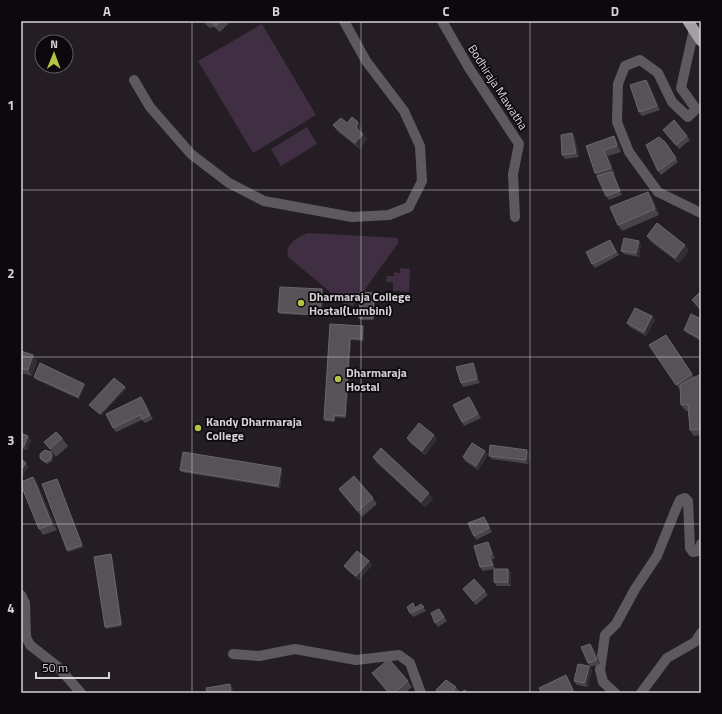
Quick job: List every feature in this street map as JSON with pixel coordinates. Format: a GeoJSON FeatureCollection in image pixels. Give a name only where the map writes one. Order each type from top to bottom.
{"type":"FeatureCollection","features":[{"type":"Feature","properties":{"kind":"highway"},"geometry":{"type":"LineString","coordinates":[[691,25],[701,41]]}},
{"type":"Feature","properties":{"kind":"street"},"geometry":{"type":"LineString","coordinates":[[134,80],[150,107],[191,154],[229,183],[264,201],[352,217],[389,215],[409,207],[422,181],[420,146],[404,111],[366,61],[344,21]]}},
{"type":"Feature","properties":{"kind":"street","name":"Bodhiraja Mawatha"},"geometry":{"type":"LineString","coordinates":[[442,21],[469,68],[520,144],[513,174],[515,217]]}},
{"type":"Feature","properties":{"kind":"street"},"geometry":{"type":"LineString","coordinates":[[691,25],[681,88],[696,109],[688,117],[672,102],[658,74],[640,60],[625,66],[618,84],[617,122],[629,152],[658,192],[701,214]]}},
{"type":"Feature","properties":{"kind":"street"},"geometry":{"type":"LineString","coordinates":[[615,693],[602,682],[600,670],[605,635],[616,624],[635,589],[657,556],[680,500],[685,498],[688,501],[690,548],[693,552],[698,551],[701,544]]}},
{"type":"Feature","properties":{"kind":"street"},"geometry":{"type":"LineString","coordinates":[[21,595],[25,603],[26,637],[30,645],[58,667],[81,693]]}},
{"type":"Feature","properties":{"kind":"street"},"geometry":{"type":"LineString","coordinates":[[641,693],[667,658],[695,642],[701,633]]}},
{"type":"Feature","properties":{"kind":"street"},"geometry":{"type":"LineString","coordinates":[[233,654],[259,656],[295,649],[356,660],[399,655],[410,663],[421,693]]}},
{"type":"Feature","properties":{"kind":"shaded area"},"geometry":{"type":"Polygon","coordinates":[[[262,24],[316,115],[253,153],[198,61],[262,24]]]}},
{"type":"Feature","properties":{"kind":"shaded area"},"geometry":{"type":"Polygon","coordinates":[[[307,127],[317,144],[281,166],[271,149],[307,127]]]}},
{"type":"Feature","properties":{"kind":"shaded area"},"geometry":{"type":"Polygon","coordinates":[[[308,233],[397,238],[399,242],[353,306],[347,306],[288,257],[288,249],[292,242],[308,233]]]}},
{"type":"Feature","properties":{"kind":"shaded area"},"geometry":{"type":"Polygon","coordinates":[[[400,268],[410,269],[409,292],[393,291],[393,282],[386,282],[387,276],[394,276],[394,272],[400,273],[400,268]]]}},
{"type":"Feature","properties":{"kind":"building"},"geometry":{"type":"Polygon","coordinates":[[[210,21],[220,21],[216,26],[210,21]]]}},
{"type":"Feature","properties":{"kind":"building"},"geometry":{"type":"Polygon","coordinates":[[[646,80],[657,106],[639,112],[630,85],[646,80]]]}},
{"type":"Feature","properties":{"kind":"building"},"geometry":{"type":"Polygon","coordinates":[[[352,117],[358,122],[356,128],[363,134],[355,143],[333,125],[341,118],[347,123],[352,117]]]}},
{"type":"Feature","properties":{"kind":"building"},"geometry":{"type":"Polygon","coordinates":[[[674,120],[687,136],[676,145],[663,130],[674,120]]]}},
{"type":"Feature","properties":{"kind":"building"},"geometry":{"type":"Polygon","coordinates":[[[572,133],[576,153],[562,155],[561,135],[572,133]]]}},
{"type":"Feature","properties":{"kind":"building"},"geometry":{"type":"Polygon","coordinates":[[[614,136],[617,146],[604,150],[611,168],[595,173],[586,146],[614,136]]]}},
{"type":"Feature","properties":{"kind":"building"},"geometry":{"type":"Polygon","coordinates":[[[659,137],[665,142],[676,158],[658,171],[646,145],[659,137]]]}},
{"type":"Feature","properties":{"kind":"building"},"geometry":{"type":"Polygon","coordinates":[[[612,172],[620,191],[606,196],[597,176],[612,172]]]}},
{"type":"Feature","properties":{"kind":"building"},"geometry":{"type":"Polygon","coordinates":[[[648,192],[655,209],[618,225],[610,207],[648,192]]]}},
{"type":"Feature","properties":{"kind":"building"},"geometry":{"type":"Polygon","coordinates":[[[657,223],[685,245],[675,258],[647,236],[657,223]]]}},
{"type":"Feature","properties":{"kind":"building"},"geometry":{"type":"Polygon","coordinates":[[[624,238],[639,241],[636,253],[621,251],[624,238]]]}},
{"type":"Feature","properties":{"kind":"building"},"geometry":{"type":"Polygon","coordinates":[[[610,240],[616,252],[592,264],[586,252],[610,240]]]}},
{"type":"Feature","properties":{"kind":"building","name":"Dharmaraja College Hostal(Lumbini)"},"geometry":{"type":"Polygon","coordinates":[[[280,287],[322,289],[320,315],[278,312],[280,287]]]}},
{"type":"Feature","properties":{"kind":"building"},"geometry":{"type":"Polygon","coordinates":[[[360,292],[374,293],[373,318],[359,318],[360,292]]]}},
{"type":"Feature","properties":{"kind":"building"},"geometry":{"type":"Polygon","coordinates":[[[699,293],[701,296],[701,310],[692,300],[699,293]]]}},
{"type":"Feature","properties":{"kind":"building"},"geometry":{"type":"Polygon","coordinates":[[[635,308],[652,316],[644,332],[627,323],[635,308]]]}},
{"type":"Feature","properties":{"kind":"building"},"geometry":{"type":"Polygon","coordinates":[[[691,314],[701,319],[701,339],[684,330],[691,314]]]}},
{"type":"Feature","properties":{"kind":"building","name":"Dharmaraja Hostal"},"geometry":{"type":"Polygon","coordinates":[[[330,324],[363,326],[362,339],[350,338],[345,416],[334,415],[334,420],[324,419],[330,324]]]}},
{"type":"Feature","properties":{"kind":"building"},"geometry":{"type":"Polygon","coordinates":[[[666,335],[692,374],[676,385],[649,345],[666,335]]]}},
{"type":"Feature","properties":{"kind":"building"},"geometry":{"type":"Polygon","coordinates":[[[21,351],[33,355],[28,370],[21,368],[21,351]]]}},
{"type":"Feature","properties":{"kind":"building"},"geometry":{"type":"Polygon","coordinates":[[[40,363],[84,384],[78,397],[34,377],[40,363]]]}},
{"type":"Feature","properties":{"kind":"building"},"geometry":{"type":"Polygon","coordinates":[[[473,363],[477,379],[461,383],[456,367],[473,363]]]}},
{"type":"Feature","properties":{"kind":"building"},"geometry":{"type":"Polygon","coordinates":[[[701,374],[701,429],[690,430],[688,404],[681,405],[680,385],[701,374]]]}},
{"type":"Feature","properties":{"kind":"building"},"geometry":{"type":"Polygon","coordinates":[[[114,378],[125,387],[100,414],[89,405],[114,378]]]}},
{"type":"Feature","properties":{"kind":"building"},"geometry":{"type":"Polygon","coordinates":[[[141,397],[150,415],[142,419],[140,415],[113,428],[106,414],[141,397]]]}},
{"type":"Feature","properties":{"kind":"building"},"geometry":{"type":"Polygon","coordinates":[[[469,397],[478,414],[462,422],[453,405],[469,397]]]}},
{"type":"Feature","properties":{"kind":"building"},"geometry":{"type":"Polygon","coordinates":[[[419,423],[434,435],[422,451],[407,438],[419,423]]]}},
{"type":"Feature","properties":{"kind":"building"},"geometry":{"type":"Polygon","coordinates":[[[56,432],[62,438],[50,449],[44,442],[56,432]]]}},
{"type":"Feature","properties":{"kind":"building"},"geometry":{"type":"Polygon","coordinates":[[[21,433],[28,436],[24,446],[21,445],[21,433]]]}},
{"type":"Feature","properties":{"kind":"building"},"geometry":{"type":"Polygon","coordinates":[[[472,443],[485,451],[476,466],[463,457],[472,443]]]}},
{"type":"Feature","properties":{"kind":"building"},"geometry":{"type":"Polygon","coordinates":[[[490,445],[527,450],[526,460],[489,456],[490,445]]]}},
{"type":"Feature","properties":{"kind":"building"},"geometry":{"type":"Polygon","coordinates":[[[381,448],[429,493],[421,502],[373,457],[381,448]]]}},
{"type":"Feature","properties":{"kind":"building"},"geometry":{"type":"Polygon","coordinates":[[[45,450],[51,452],[52,455],[51,459],[45,462],[40,458],[40,454],[45,450]]]}},
{"type":"Feature","properties":{"kind":"building"},"geometry":{"type":"Polygon","coordinates":[[[183,452],[281,468],[278,486],[180,470],[183,452]]]}},
{"type":"Feature","properties":{"kind":"building"},"geometry":{"type":"Polygon","coordinates":[[[21,459],[26,463],[21,470],[21,459]]]}},
{"type":"Feature","properties":{"kind":"building"},"geometry":{"type":"Polygon","coordinates":[[[354,476],[373,498],[358,511],[339,489],[354,476]]]}},
{"type":"Feature","properties":{"kind":"building"},"geometry":{"type":"Polygon","coordinates":[[[33,477],[52,524],[39,529],[21,485],[21,482],[33,477]]]}},
{"type":"Feature","properties":{"kind":"building"},"geometry":{"type":"Polygon","coordinates":[[[57,479],[82,545],[67,550],[42,484],[57,479]]]}},
{"type":"Feature","properties":{"kind":"building"},"geometry":{"type":"Polygon","coordinates":[[[484,517],[489,528],[474,536],[468,523],[484,517]]]}},
{"type":"Feature","properties":{"kind":"building"},"geometry":{"type":"Polygon","coordinates":[[[488,542],[492,554],[489,556],[493,565],[480,567],[474,546],[488,542]]]}},
{"type":"Feature","properties":{"kind":"building"},"geometry":{"type":"Polygon","coordinates":[[[357,551],[369,561],[356,576],[344,566],[357,551]]]}},
{"type":"Feature","properties":{"kind":"building"},"geometry":{"type":"Polygon","coordinates":[[[111,554],[121,624],[105,627],[94,557],[111,554]]]}},
{"type":"Feature","properties":{"kind":"building"},"geometry":{"type":"Polygon","coordinates":[[[494,569],[508,569],[508,582],[494,582],[494,569]]]}},
{"type":"Feature","properties":{"kind":"building"},"geometry":{"type":"Polygon","coordinates":[[[474,579],[485,591],[473,601],[463,589],[474,579]]]}},
{"type":"Feature","properties":{"kind":"building"},"geometry":{"type":"Polygon","coordinates":[[[413,603],[415,608],[421,604],[424,607],[410,613],[407,607],[413,603]]]}},
{"type":"Feature","properties":{"kind":"building"},"geometry":{"type":"Polygon","coordinates":[[[439,609],[444,617],[435,623],[431,613],[439,609]]]}},
{"type":"Feature","properties":{"kind":"building"},"geometry":{"type":"Polygon","coordinates":[[[590,644],[597,660],[588,663],[581,647],[590,644]]]}},
{"type":"Feature","properties":{"kind":"building"},"geometry":{"type":"Polygon","coordinates":[[[389,659],[408,681],[394,693],[389,693],[372,673],[389,659]]]}},
{"type":"Feature","properties":{"kind":"building"},"geometry":{"type":"Polygon","coordinates":[[[578,664],[589,666],[585,683],[574,681],[578,664]]]}},
{"type":"Feature","properties":{"kind":"building"},"geometry":{"type":"Polygon","coordinates":[[[566,675],[574,693],[542,693],[539,688],[566,675]]]}},
{"type":"Feature","properties":{"kind":"building"},"geometry":{"type":"Polygon","coordinates":[[[446,680],[456,687],[451,693],[440,693],[436,690],[446,680]]]}},
{"type":"Feature","properties":{"kind":"building"},"geometry":{"type":"Polygon","coordinates":[[[230,684],[231,693],[207,693],[206,688],[230,684]]]}},
{"type":"Feature","properties":{"kind":"building"},"geometry":{"type":"Polygon","coordinates":[[[465,690],[467,693],[460,693],[465,690]]]}},
{"type":"Feature","properties":{"kind":"place","name":"Dharmaraja College Hostal(Lumbini)"},"geometry":{"type":"Point","coordinates":[301,303]}},
{"type":"Feature","properties":{"kind":"place","name":"Dharmaraja Hostal"},"geometry":{"type":"Point","coordinates":[338,379]}},
{"type":"Feature","properties":{"kind":"place","name":"Kandy Dharmaraja College"},"geometry":{"type":"Point","coordinates":[198,428]}}]}
